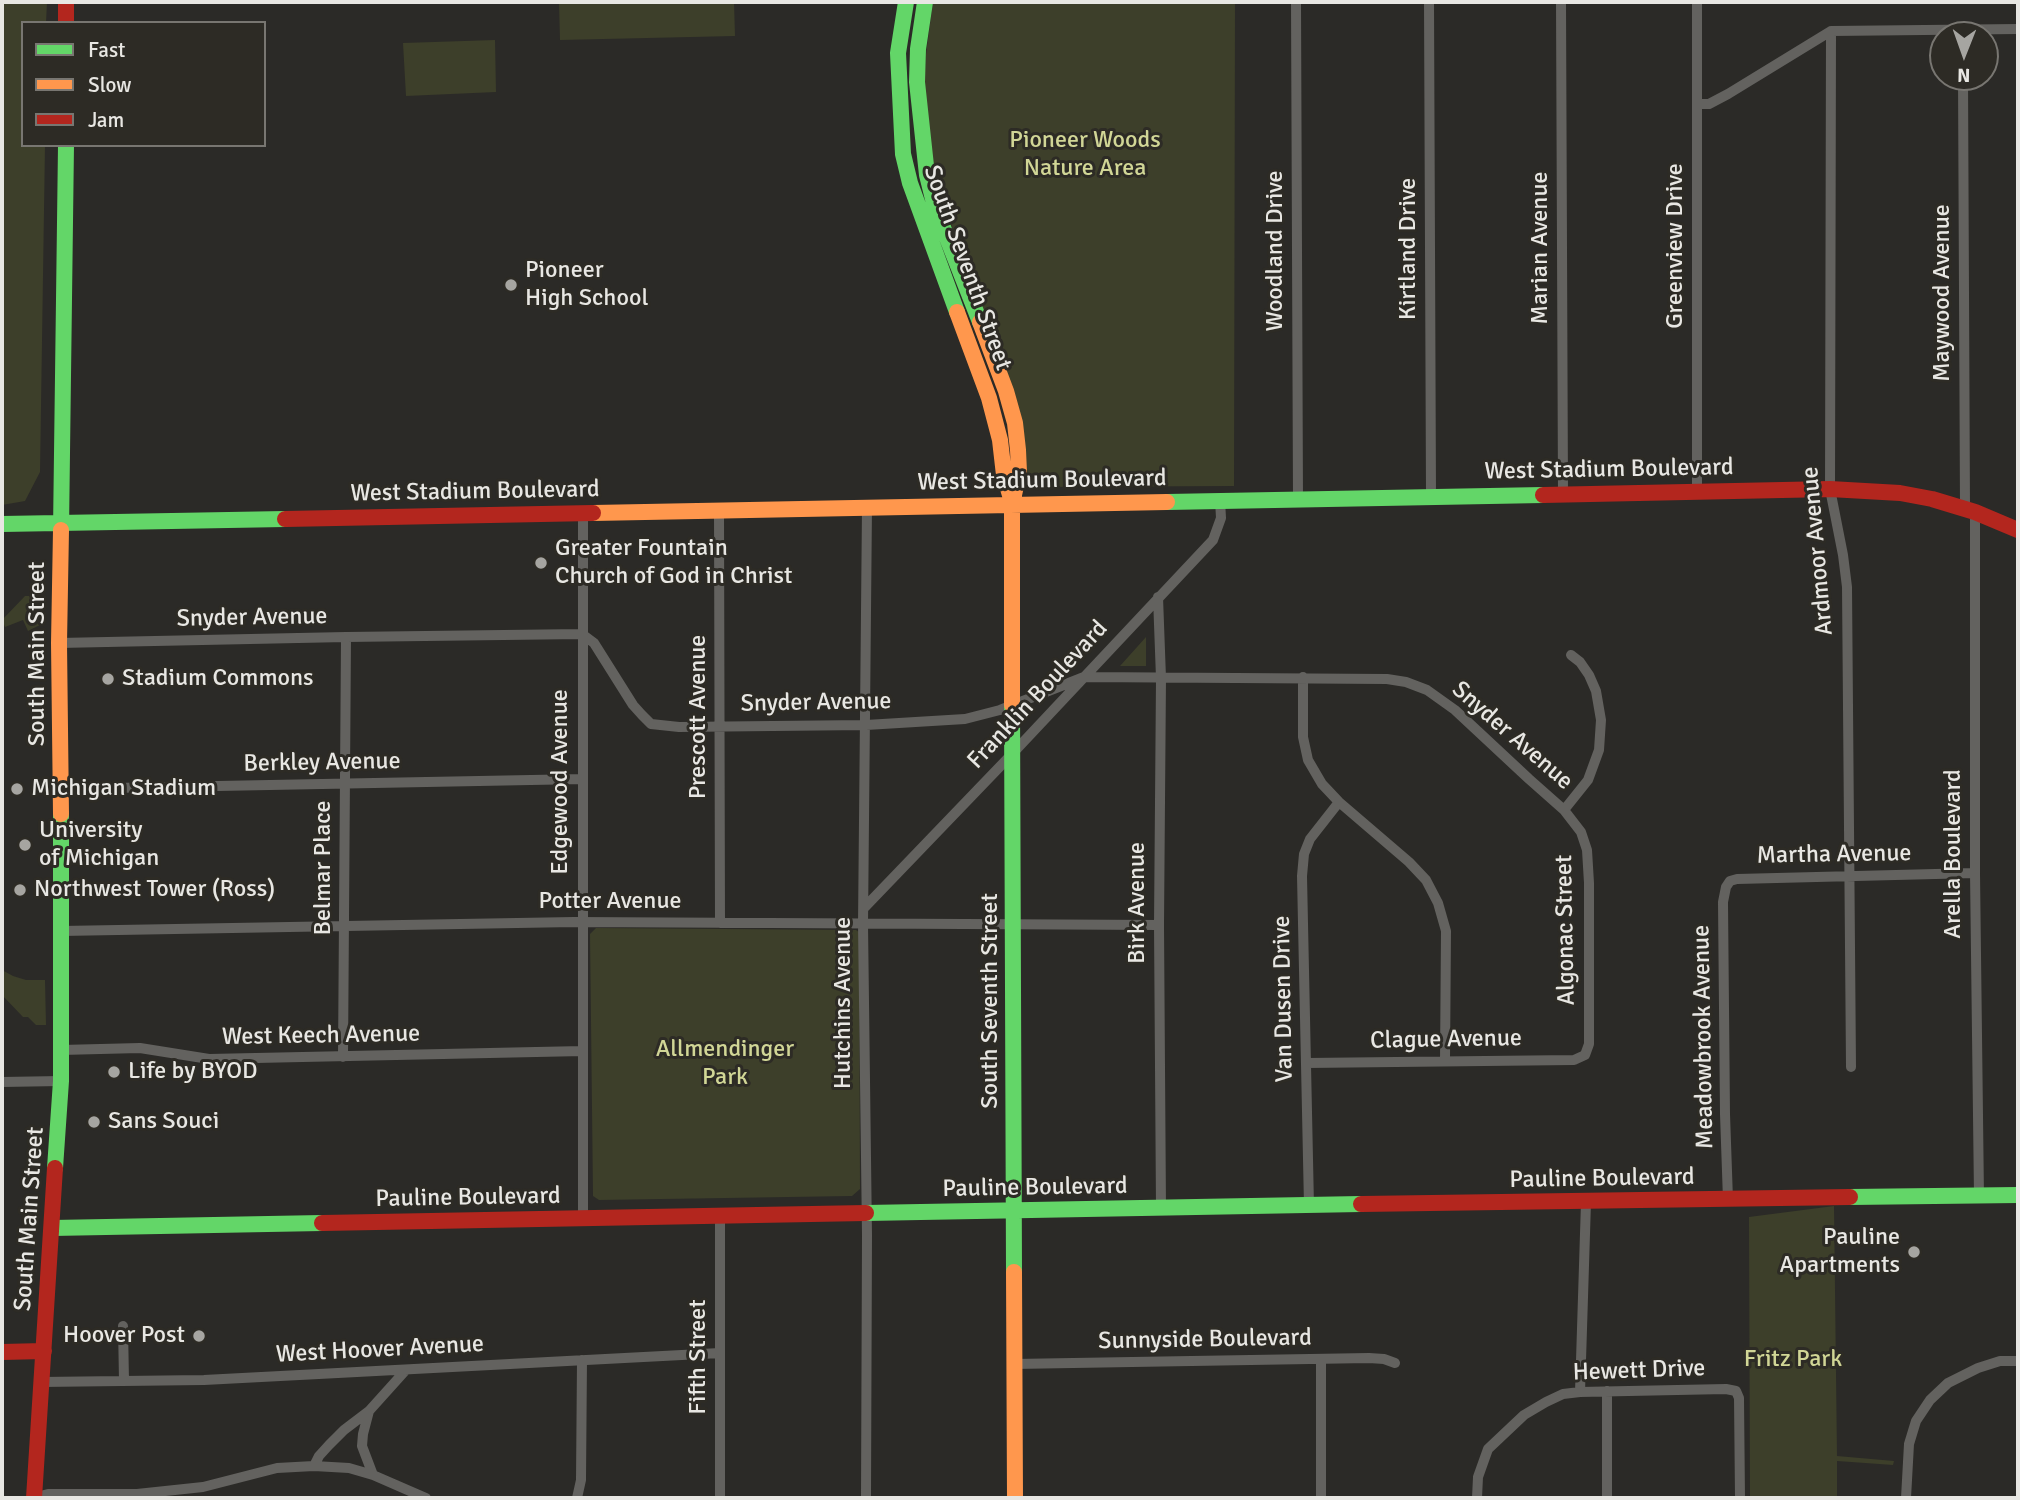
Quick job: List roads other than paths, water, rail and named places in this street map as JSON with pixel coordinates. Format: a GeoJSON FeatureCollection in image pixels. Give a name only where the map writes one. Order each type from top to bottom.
{"type":"FeatureCollection","features":[{"type":"Feature","properties":{"kind":"street"},"geometry":{"type":"LineString","coordinates":[[66,2],[66,21]]}},
{"type":"Feature","properties":{"kind":"street","name":"South Seventh Street"},"geometry":{"type":"LineString","coordinates":[[906,2],[898,53],[903,154],[910,183],[989,398],[1012,505]]}},
{"type":"Feature","properties":{"kind":"street","name":"South Seventh Street"},"geometry":{"type":"LineString","coordinates":[[925,2],[919,39],[917,82],[927,175],[935,207],[1006,391],[1015,423],[1019,472],[1012,505],[1015,1498]]}},
{"type":"Feature","properties":{"kind":"street","name":"Woodland Drive"},"geometry":{"type":"LineString","coordinates":[[1296,2],[1298,499]]}},
{"type":"Feature","properties":{"kind":"street","name":"Kirtland Drive"},"geometry":{"type":"LineString","coordinates":[[1429,2],[1431,496]]}},
{"type":"Feature","properties":{"kind":"street","name":"Marian Avenue"},"geometry":{"type":"LineString","coordinates":[[1561,2],[1563,493]]}},
{"type":"Feature","properties":{"kind":"street","name":"Greenview Drive"},"geometry":{"type":"LineString","coordinates":[[1697,2],[1697,491]]}},
{"type":"Feature","properties":{"kind":"street"},"geometry":{"type":"LineString","coordinates":[[1999,30],[2018,29]]}},
{"type":"Feature","properties":{"kind":"street"},"geometry":{"type":"LineString","coordinates":[[1697,104],[1709,104],[1728,94],[1831,31],[1929,32]]}},
{"type":"Feature","properties":{"kind":"street","name":"Ardmoor Avenue"},"geometry":{"type":"LineString","coordinates":[[1831,31],[1830,489],[1847,587],[1851,1067]]}},
{"type":"Feature","properties":{"kind":"street","name":"Maywood Avenue"},"geometry":{"type":"LineString","coordinates":[[1963,91],[1970,511]]}},
{"type":"Feature","properties":{"kind":"street","name":"South Main Street"},"geometry":{"type":"LineString","coordinates":[[34,1498],[61,1081],[59,643],[66,147]]}},
{"type":"Feature","properties":{"kind":"street","name":"West Stadium Boulevard"},"geometry":{"type":"LineString","coordinates":[[2,524],[1830,489],[1900,493],[1932,499],[2018,530]]}},
{"type":"Feature","properties":{"kind":"street","name":"Franklin Boulevard"},"geometry":{"type":"LineString","coordinates":[[864,908],[1213,540],[1221,518],[1220,500]]}},
{"type":"Feature","properties":{"kind":"street","name":"Hutchins Avenue"},"geometry":{"type":"LineString","coordinates":[[866,1498],[867,1214],[863,924],[867,507]]}},
{"type":"Feature","properties":{"kind":"street","name":"Prescott Avenue"},"geometry":{"type":"LineString","coordinates":[[719,510],[720,923]]}},
{"type":"Feature","properties":{"kind":"street","name":"Arella Boulevard"},"geometry":{"type":"LineString","coordinates":[[1970,511],[1979,1196]]}},
{"type":"Feature","properties":{"kind":"street","name":"Edgewood Avenue"},"geometry":{"type":"LineString","coordinates":[[583,512],[583,1219]]}},
{"type":"Feature","properties":{"kind":"street","name":"Birk Avenue"},"geometry":{"type":"LineString","coordinates":[[1158,597],[1161,678],[1161,1209]]}},
{"type":"Feature","properties":{"kind":"street","name":"Snyder Avenue"},"geometry":{"type":"LineString","coordinates":[[59,643],[582,634],[594,643],[633,705],[651,724],[679,727],[866,725],[965,719],[1000,710],[1084,677],[1387,679],[1406,682],[1427,690],[1455,710],[1564,810]]}},
{"type":"Feature","properties":{"kind":"street","name":"Belmar Place"},"geometry":{"type":"LineString","coordinates":[[343,1057],[346,637]]}},
{"type":"Feature","properties":{"kind":"street"},"geometry":{"type":"LineString","coordinates":[[1564,810],[1588,780],[1599,750],[1601,720],[1596,691],[1589,675],[1571,655]]}},
{"type":"Feature","properties":{"kind":"street"},"geometry":{"type":"LineString","coordinates":[[1303,677],[1303,737],[1308,761],[1322,784],[1339,802],[1426,880],[1438,903],[1446,931],[1445,1060]]}},
{"type":"Feature","properties":{"kind":"street","name":"Berkley Avenue"},"geometry":{"type":"LineString","coordinates":[[61,789],[583,779]]}},
{"type":"Feature","properties":{"kind":"street","name":"Van Dusen Drive"},"geometry":{"type":"LineString","coordinates":[[1309,1206],[1302,876],[1304,854],[1310,839],[1339,802]]}},
{"type":"Feature","properties":{"kind":"street","name":"Algonac Street"},"geometry":{"type":"LineString","coordinates":[[1564,810],[1581,832],[1587,850],[1589,1044],[1585,1055]]}},
{"type":"Feature","properties":{"kind":"street","name":"Martha Avenue"},"geometry":{"type":"LineString","coordinates":[[1737,879],[1975,873]]}},
{"type":"Feature","properties":{"kind":"street","name":"Meadowbrook Avenue"},"geometry":{"type":"LineString","coordinates":[[1728,1200],[1723,902],[1726,887],[1730,881],[1737,879]]}},
{"type":"Feature","properties":{"kind":"street","name":"Potter Avenue"},"geometry":{"type":"LineString","coordinates":[[61,931],[583,922],[1159,925]]}},
{"type":"Feature","properties":{"kind":"street","name":"West Keech Avenue"},"geometry":{"type":"LineString","coordinates":[[61,1050],[140,1048],[209,1059],[583,1051]]}},
{"type":"Feature","properties":{"kind":"street","name":"Clague Avenue"},"geometry":{"type":"LineString","coordinates":[[1307,1063],[1546,1059],[1561,1061],[1574,1060],[1585,1055]]}},
{"type":"Feature","properties":{"kind":"street"},"geometry":{"type":"LineString","coordinates":[[2,1082],[61,1081]]}},
{"type":"Feature","properties":{"kind":"street","name":"Pauline Boulevard"},"geometry":{"type":"LineString","coordinates":[[52,1228],[2018,1195]]}},
{"type":"Feature","properties":{"kind":"street"},"geometry":{"type":"LineString","coordinates":[[1580,1392],[1586,1202]]}},
{"type":"Feature","properties":{"kind":"street","name":"Fifth Street"},"geometry":{"type":"LineString","coordinates":[[720,1216],[720,1498]]}},
{"type":"Feature","properties":{"kind":"street"},"geometry":{"type":"LineString","coordinates":[[123,1326],[124,1381]]}},
{"type":"Feature","properties":{"kind":"street"},"geometry":{"type":"LineString","coordinates":[[2,1352],[44,1351]]}},
{"type":"Feature","properties":{"kind":"street","name":"West Hoover Avenue"},"geometry":{"type":"LineString","coordinates":[[41,1382],[204,1380],[720,1353]]}},
{"type":"Feature","properties":{"kind":"street","name":"Sunnyside Boulevard"},"geometry":{"type":"LineString","coordinates":[[1014,1364],[1369,1358],[1395,1363]]}},
{"type":"Feature","properties":{"kind":"street"},"geometry":{"type":"LineString","coordinates":[[1321,1359],[1321,1498]]}},
{"type":"Feature","properties":{"kind":"street"},"geometry":{"type":"LineString","coordinates":[[577,1498],[581,1480],[582,1360]]}},
{"type":"Feature","properties":{"kind":"street"},"geometry":{"type":"LineString","coordinates":[[1906,1498],[1909,1444],[1916,1421],[1930,1400],[1948,1383],[1978,1368],[2000,1361],[2018,1361]]}},
{"type":"Feature","properties":{"kind":"street"},"geometry":{"type":"LineString","coordinates":[[314,1466],[319,1456],[336,1438],[369,1411],[405,1371]]}},
{"type":"Feature","properties":{"kind":"street","name":"Hewett Drive"},"geometry":{"type":"LineString","coordinates":[[1477,1498],[1478,1477],[1488,1449],[1524,1415],[1563,1394],[1726,1389],[1736,1391],[1739,1398],[1740,1498]]}},
{"type":"Feature","properties":{"kind":"street"},"geometry":{"type":"LineString","coordinates":[[1606,1498],[1607,1391]]}},
{"type":"Feature","properties":{"kind":"street"},"geometry":{"type":"LineString","coordinates":[[369,1411],[362,1446],[373,1475]]}},
{"type":"Feature","properties":{"kind":"street"},"geometry":{"type":"LineString","coordinates":[[34,1498],[48,1494],[202,1493],[277,1468],[314,1466],[339,1466],[373,1475],[426,1498]]}},
{"type":"Feature","properties":{"kind":"place","name":"Pioneer High School"},"geometry":{"type":"Point","coordinates":[511,285]}},
{"type":"Feature","properties":{"kind":"place","name":"Greater Fountain Church of God in Christ"},"geometry":{"type":"Point","coordinates":[541,563]}},
{"type":"Feature","properties":{"kind":"place","name":"Stadium Commons"},"geometry":{"type":"Point","coordinates":[108,679]}},
{"type":"Feature","properties":{"kind":"place","name":"Michigan Stadium"},"geometry":{"type":"Point","coordinates":[17,789]}},
{"type":"Feature","properties":{"kind":"place","name":"University of Michigan"},"geometry":{"type":"Point","coordinates":[25,845]}},
{"type":"Feature","properties":{"kind":"place","name":"Northwest Tower (Ross)"},"geometry":{"type":"Point","coordinates":[20,890]}},
{"type":"Feature","properties":{"kind":"place","name":"Life by BYOD"},"geometry":{"type":"Point","coordinates":[114,1072]}},
{"type":"Feature","properties":{"kind":"place","name":"Sans Souci"},"geometry":{"type":"Point","coordinates":[94,1122]}},
{"type":"Feature","properties":{"kind":"place","name":"Pauline Apartments"},"geometry":{"type":"Point","coordinates":[1914,1252]}},
{"type":"Feature","properties":{"kind":"place","name":"Hoover Post"},"geometry":{"type":"Point","coordinates":[199,1336]}},
{"type":"Feature","properties":{"kind":"park label","name":"Pioneer Woods Nature Area"},"geometry":{"type":"Point","coordinates":[1085,155]}},
{"type":"Feature","properties":{"kind":"park label","name":"Allmendinger Park"},"geometry":{"type":"Point","coordinates":[725,1064]}},
{"type":"Feature","properties":{"kind":"park label","name":"Fritz Park"},"geometry":{"type":"Point","coordinates":[1793,1360]}}]}
